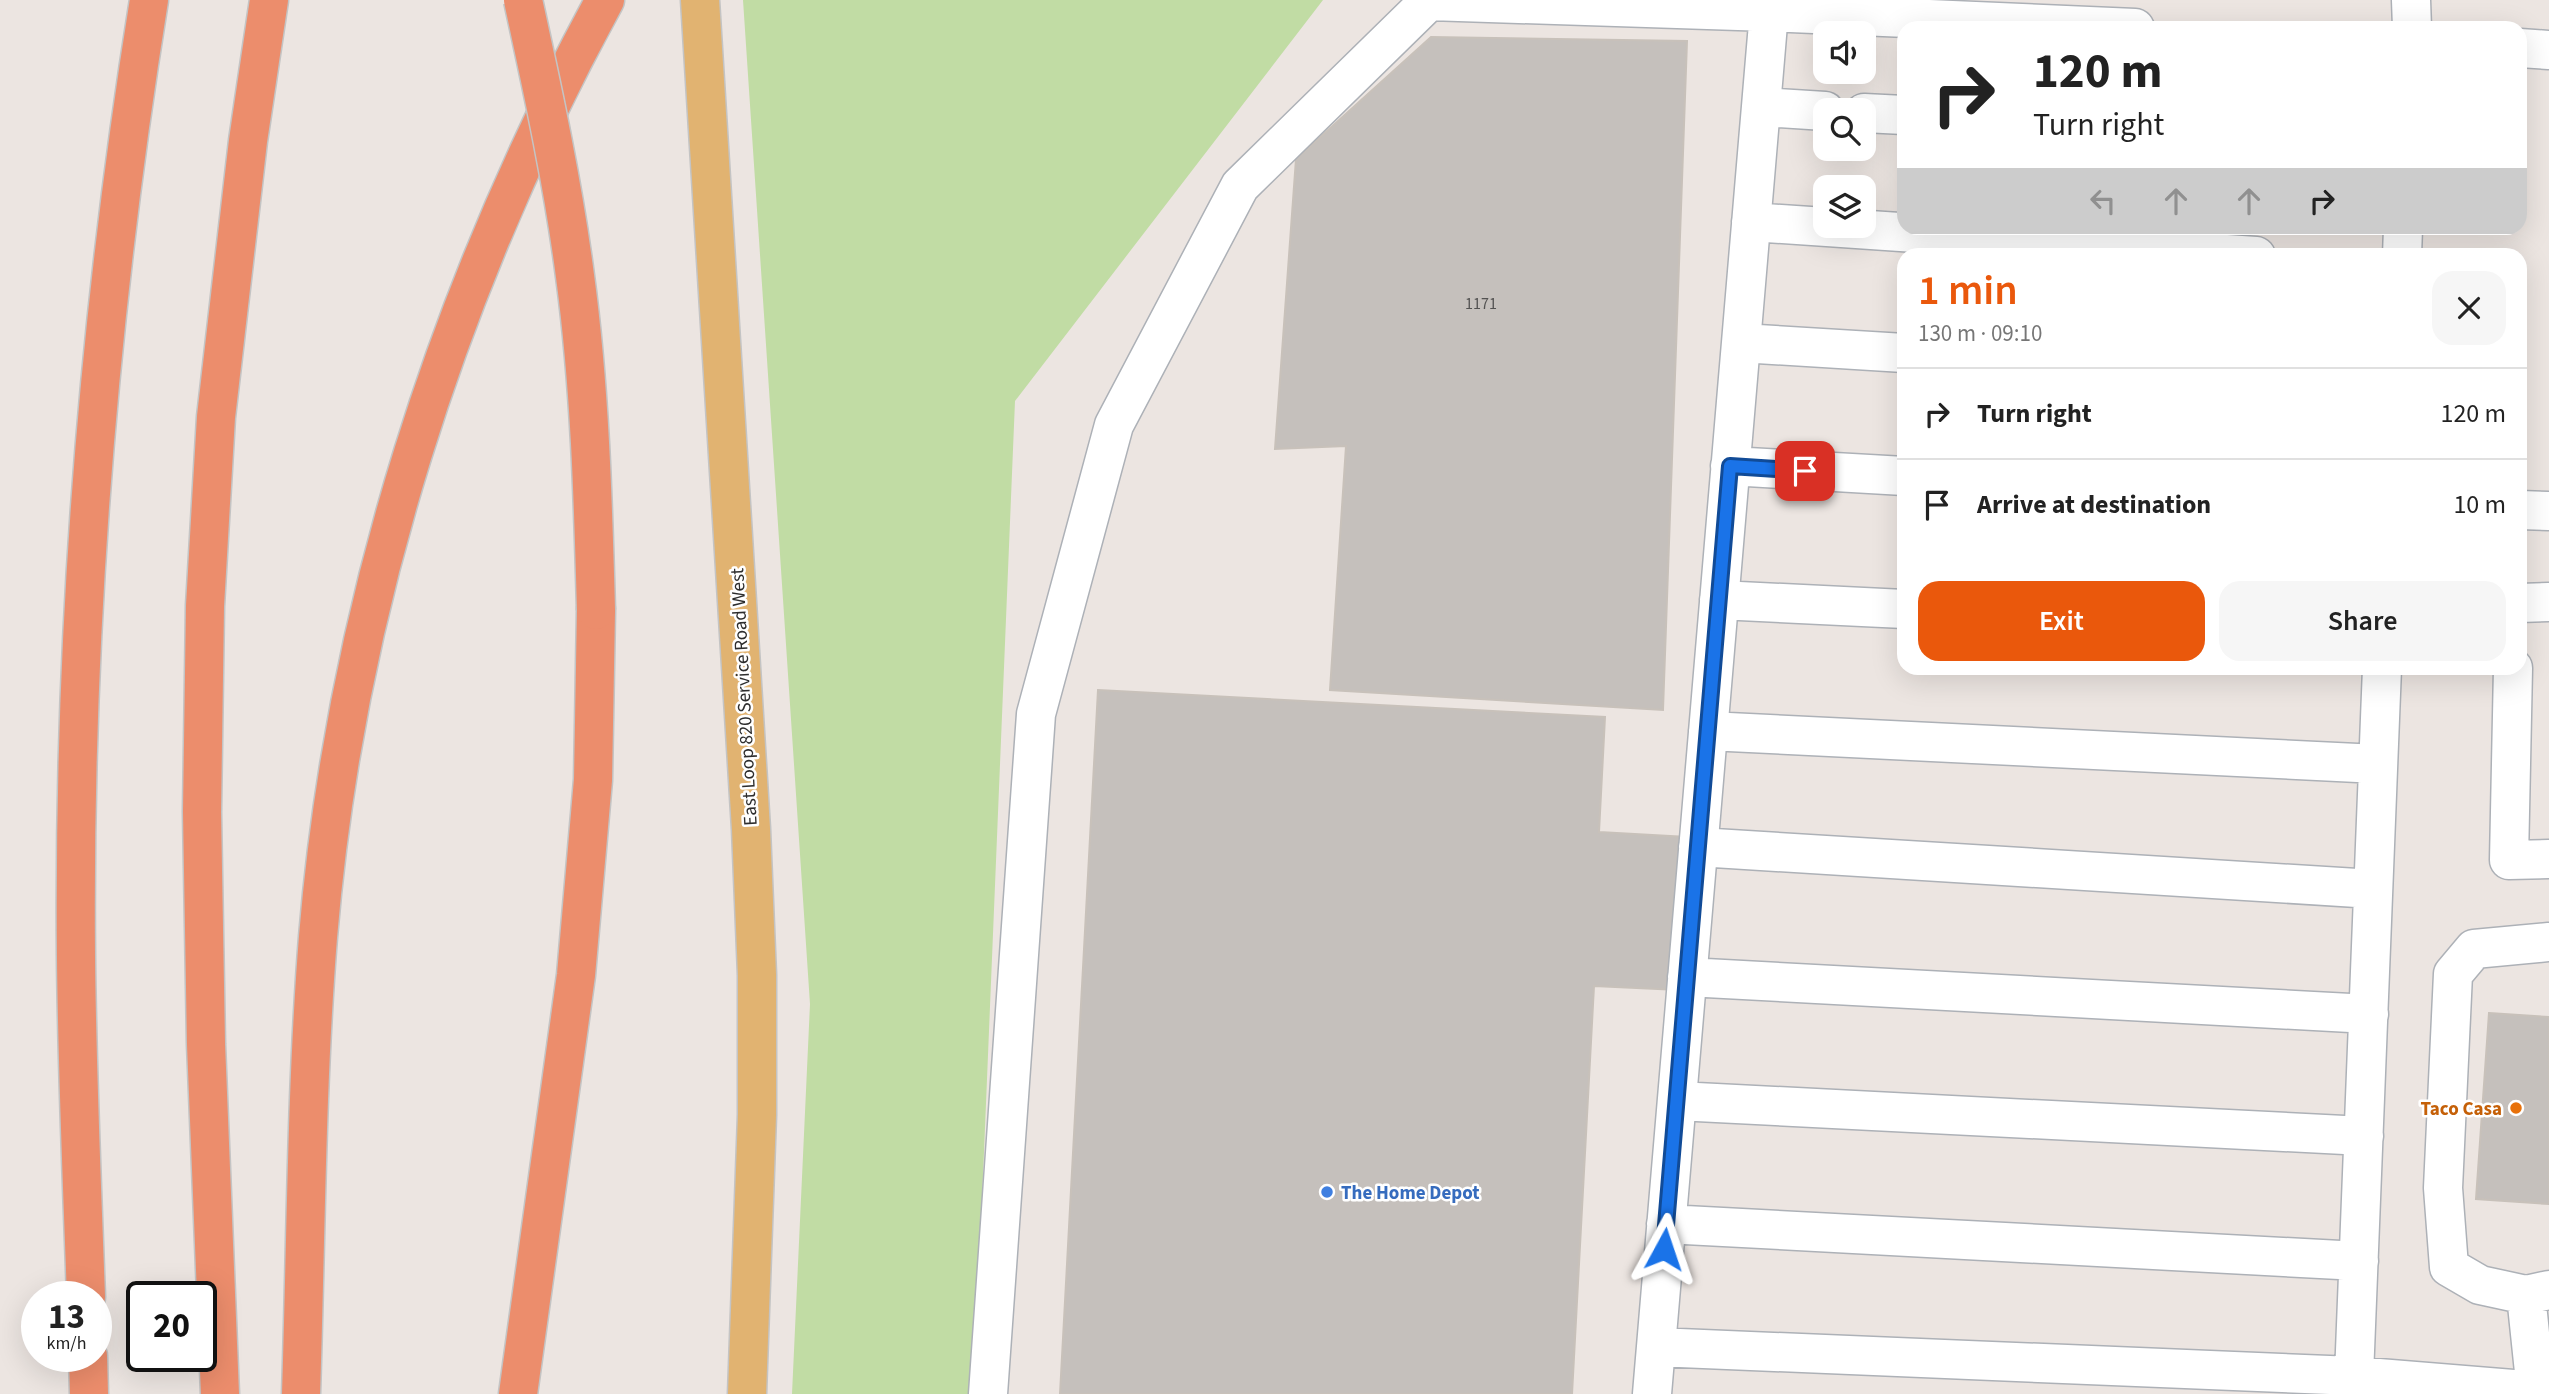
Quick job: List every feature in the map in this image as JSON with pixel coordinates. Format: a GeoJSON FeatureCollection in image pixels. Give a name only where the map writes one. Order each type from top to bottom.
{"type":"FeatureCollection","features":[{"type":"Feature","properties":{"kind":"highway"},"geometry":{"type":"LineString","coordinates":[[86,1281],[76,957],[77,825],[89,523],[112,255],[127,136],[149,0]]}},
{"type":"Feature","properties":{"kind":"highway"},"geometry":{"type":"LineString","coordinates":[[220,1394],[206,1044],[202,812],[205,606],[216,417],[248,141],[269,0]]}},
{"type":"Feature","properties":{"kind":"highway"},"geometry":{"type":"LineString","coordinates":[[518,1394],[576,975],[593,780],[596,610],[592,470],[575,277],[558,172],[523,0]]}},
{"type":"Feature","properties":{"kind":"highway"},"geometry":{"type":"LineString","coordinates":[[302,1394],[309,1095],[318,935],[337,784],[367,620],[416,442],[484,252],[540,125],[605,0]]}},
{"type":"Feature","properties":{"kind":"highway"},"geometry":{"type":"LineString","coordinates":[[88,1372],[89,1394]]}},
{"type":"Feature","properties":{"kind":"main road","name":"East Loop 820 Service Road West"},"geometry":{"type":"LineString","coordinates":[[700,0],[751,815],[756,962],[757,1115],[747,1394]]}},
{"type":"Feature","properties":{"kind":"lane"},"geometry":{"type":"LineString","coordinates":[[2411,0],[2412,21]]}},
{"type":"Feature","properties":{"kind":"lane"},"geometry":{"type":"LineString","coordinates":[[989,1394],[1036,714],[1114,425],[1240,186],[1429,1],[1975,21]]}},
{"type":"Feature","properties":{"kind":"lane"},"geometry":{"type":"LineString","coordinates":[[1652,1394],[1769,12]]}},
{"type":"Feature","properties":{"kind":"lane"},"geometry":{"type":"LineString","coordinates":[[2527,48],[2549,50]]}},
{"type":"Feature","properties":{"kind":"lane"},"geometry":{"type":"LineString","coordinates":[[1761,107],[1813,110]]}},
{"type":"Feature","properties":{"kind":"lane"},"geometry":{"type":"LineString","coordinates":[[1876,114],[1897,115]]}},
{"type":"Feature","properties":{"kind":"lane"},"geometry":{"type":"LineString","coordinates":[[1751,222],[1897,232]]}},
{"type":"Feature","properties":{"kind":"lane"},"geometry":{"type":"LineString","coordinates":[[1944,235],[2137,248]]}},
{"type":"Feature","properties":{"kind":"lane"},"geometry":{"type":"LineString","coordinates":[[1741,343],[1897,353]]}},
{"type":"Feature","properties":{"kind":"lane"},"geometry":{"type":"LineString","coordinates":[[1730,466],[1897,477]]}},
{"type":"Feature","properties":{"kind":"lane"},"geometry":{"type":"LineString","coordinates":[[2527,510],[2549,511]]}},
{"type":"Feature","properties":{"kind":"lane"},"geometry":{"type":"LineString","coordinates":[[1719,600],[1897,609]]}},
{"type":"Feature","properties":{"kind":"lane"},"geometry":{"type":"LineString","coordinates":[[2527,603],[2549,602]]}},
{"type":"Feature","properties":{"kind":"lane"},"geometry":{"type":"LineString","coordinates":[[2350,1385],[2359,1261],[2382,675]]}},
{"type":"Feature","properties":{"kind":"lane"},"geometry":{"type":"LineString","coordinates":[[2512,675],[2509,860],[2549,859]]}},
{"type":"Feature","properties":{"kind":"lane"},"geometry":{"type":"LineString","coordinates":[[1708,731],[2378,764]]}},
{"type":"Feature","properties":{"kind":"lane"},"geometry":{"type":"LineString","coordinates":[[1698,847],[2373,889]]}},
{"type":"Feature","properties":{"kind":"lane"},"geometry":{"type":"LineString","coordinates":[[1656,1347],[2350,1385],[2542,1392],[2538,1293],[2480,1285],[2449,1268],[2443,1188],[2453,974],[2474,949],[2549,942]]}},
{"type":"Feature","properties":{"kind":"lane"},"geometry":{"type":"LineString","coordinates":[[1687,977],[2369,1014]]}},
{"type":"Feature","properties":{"kind":"lane"},"geometry":{"type":"LineString","coordinates":[[1677,1101],[2364,1136]]}},
{"type":"Feature","properties":{"kind":"lane"},"geometry":{"type":"LineString","coordinates":[[1667,1224],[2359,1261]]}},
{"type":"Feature","properties":{"kind":"green space"},"geometry":{"type":"Polygon","coordinates":[[[743,0],[1323,0],[1015,401],[974,1394],[792,1394],[810,1004],[743,0]]]}},
{"type":"Feature","properties":{"kind":"building"},"geometry":{"type":"Polygon","coordinates":[[[1431,37],[1687,41],[1663,710],[1330,690],[1346,446],[1275,449],[1296,159],[1431,37]]]}},
{"type":"Feature","properties":{"kind":"building","name":"The Home Depot"},"geometry":{"type":"Polygon","coordinates":[[[1098,690],[1605,717],[1599,832],[1687,837],[1678,990],[1594,986],[1572,1394],[1060,1394],[1098,690]]]}},
{"type":"Feature","properties":{"kind":"building","name":"Taco Casa"},"geometry":{"type":"Polygon","coordinates":[[[2489,1013],[2549,1017],[2549,1204],[2476,1199],[2489,1013]]]}},
{"type":"Feature","properties":{"kind":"place","name":"Taco Casa"},"geometry":{"type":"Point","coordinates":[2516,1108]}},
{"type":"Feature","properties":{"kind":"place","name":"The Home Depot"},"geometry":{"type":"Point","coordinates":[1327,1192]}},
{"type":"Feature","properties":{"kind":"route"},"geometry":{"type":"LineString","coordinates":[[1664,1249],[1730,466],[1805,471]]}}]}
